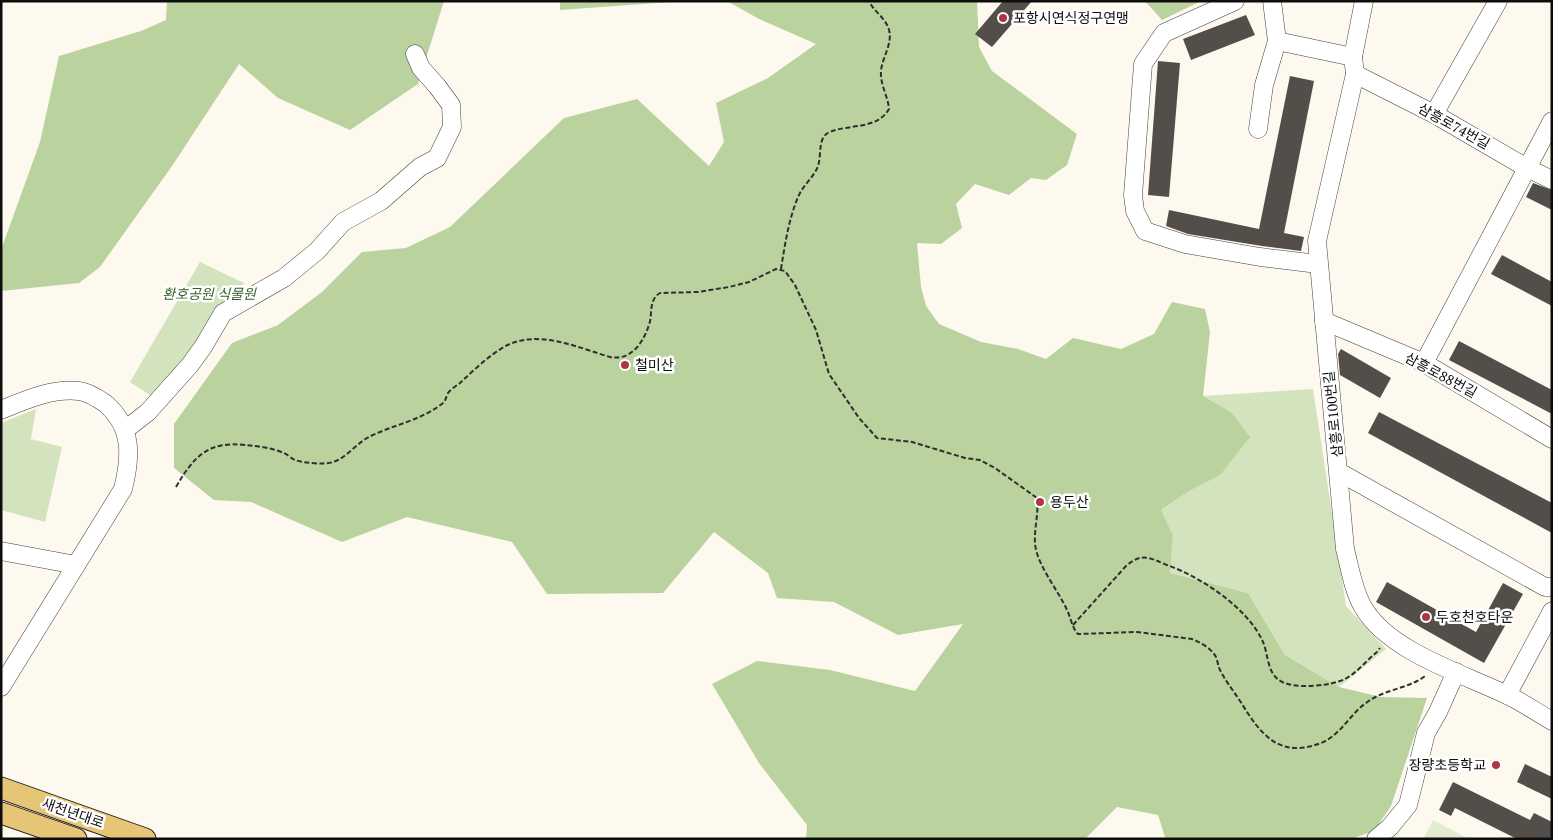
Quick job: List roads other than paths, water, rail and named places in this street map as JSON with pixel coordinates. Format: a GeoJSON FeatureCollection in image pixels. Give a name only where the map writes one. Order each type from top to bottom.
{"type":"FeatureCollection","features":[{"type":"Feature","properties":{"kind":"main road","name":"새천년대로"},"geometry":{"type":"LineString","coordinates":[[1,788],[145,839]]}},
{"type":"Feature","properties":{"kind":"main road","name":"새천년대로"},"geometry":{"type":"LineString","coordinates":[[1,813],[53,835],[76,839]]}},
{"type":"Feature","properties":{"kind":"street"},"geometry":{"type":"LineString","coordinates":[[1235,1],[1164,33],[1143,64],[1133,195],[1135,211],[1145,231],[1185,244],[1260,257],[1318,264]]}},
{"type":"Feature","properties":{"kind":"street"},"geometry":{"type":"LineString","coordinates":[[1258,129],[1264,85],[1277,41],[1272,1]]}},
{"type":"Feature","properties":{"kind":"street","name":"삼흥로100번길"},"geometry":{"type":"LineString","coordinates":[[1364,1],[1354,66],[1317,241],[1345,549],[1353,582],[1363,608],[1382,631],[1405,648],[1508,695],[1552,721]]}},
{"type":"Feature","properties":{"kind":"street"},"geometry":{"type":"LineString","coordinates":[[1434,114],[1498,1]]}},
{"type":"Feature","properties":{"kind":"street","name":"삼흥로74번길"},"geometry":{"type":"LineString","coordinates":[[1277,41],[1354,66],[1527,168],[1552,180]]}},
{"type":"Feature","properties":{"kind":"street"},"geometry":{"type":"LineString","coordinates":[[125,430],[148,412],[190,365],[203,348],[224,313],[284,278],[317,250],[343,222],[381,201],[420,167],[437,158],[452,127],[451,105],[421,68],[415,54]]}},
{"type":"Feature","properties":{"kind":"street"},"geometry":{"type":"LineString","coordinates":[[1424,362],[1552,121]]}},
{"type":"Feature","properties":{"kind":"street","name":"삼흥로88번길"},"geometry":{"type":"LineString","coordinates":[[1324,321],[1424,362],[1552,439]]}},
{"type":"Feature","properties":{"kind":"street"},"geometry":{"type":"LineString","coordinates":[[1,410],[25,400],[58,392],[80,391],[99,399],[115,412],[125,430],[129,459],[123,489],[1,687]]}},
{"type":"Feature","properties":{"kind":"street"},"geometry":{"type":"LineString","coordinates":[[1339,472],[1544,587],[1552,587]]}},
{"type":"Feature","properties":{"kind":"street"},"geometry":{"type":"LineString","coordinates":[[1,551],[76,564]]}},
{"type":"Feature","properties":{"kind":"street"},"geometry":{"type":"LineString","coordinates":[[1508,695],[1552,612]]}},
{"type":"Feature","properties":{"kind":"street"},"geometry":{"type":"LineString","coordinates":[[1376,839],[1390,828],[1408,805],[1426,733],[1446,696],[1456,672]]}},
{"type":"Feature","properties":{"kind":"place","name":"포항시연식정구연맹"},"geometry":{"type":"Point","coordinates":[1003,18]}},
{"type":"Feature","properties":{"kind":"place","name":"철미산"},"geometry":{"type":"Point","coordinates":[625,365]}},
{"type":"Feature","properties":{"kind":"place","name":"용두산"},"geometry":{"type":"Point","coordinates":[1040,502]}},
{"type":"Feature","properties":{"kind":"place","name":"두호천호타운"},"geometry":{"type":"Point","coordinates":[1426,617]}},
{"type":"Feature","properties":{"kind":"place","name":"장량초등학교"},"geometry":{"type":"Point","coordinates":[1496,765]}},
{"type":"Feature","properties":{"kind":"park label","name":"환호공원 식물원"},"geometry":{"type":"Point","coordinates":[209,294]}}]}
